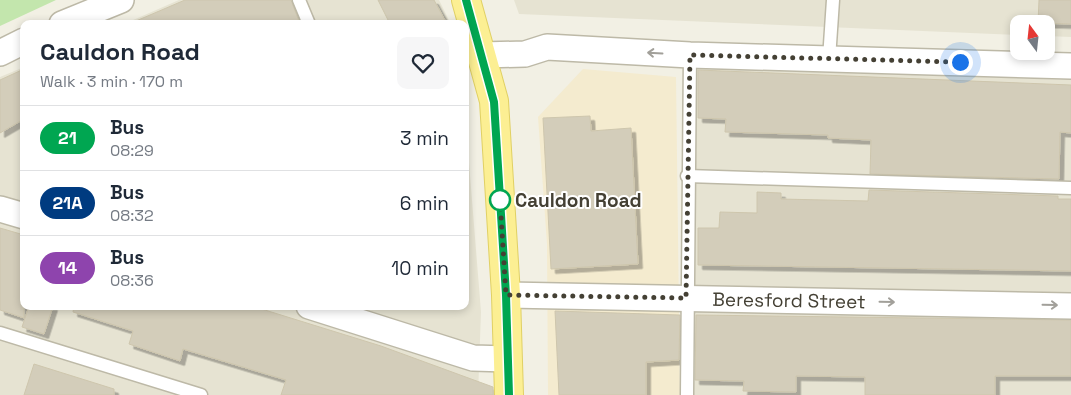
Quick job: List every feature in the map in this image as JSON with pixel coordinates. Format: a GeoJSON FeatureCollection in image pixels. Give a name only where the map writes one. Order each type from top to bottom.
{"type":"FeatureCollection","features":[{"type":"Feature","properties":{"kind":"main road"},"geometry":{"type":"LineString","coordinates":[[466,0],[494,102],[506,295],[509,395]]}},
{"type":"Feature","properties":{"kind":"street"},"geometry":{"type":"LineString","coordinates":[[72,20],[120,0]]}},
{"type":"Feature","properties":{"kind":"street"},"geometry":{"type":"LineString","coordinates":[[0,53],[20,43]]}},
{"type":"Feature","properties":{"kind":"street"},"geometry":{"type":"LineString","coordinates":[[482,55],[525,54],[547,47],[690,55],[1071,66]]}},
{"type":"Feature","properties":{"kind":"street","name":"Beresford Street"},"geometry":{"type":"LineString","coordinates":[[506,295],[1071,306]]}},
{"type":"Feature","properties":{"kind":"street"},"geometry":{"type":"LineString","coordinates":[[343,312],[473,358],[507,359]]}},
{"type":"Feature","properties":{"kind":"lane"},"geometry":{"type":"LineString","coordinates":[[299,0],[307,20]]}},
{"type":"Feature","properties":{"kind":"lane"},"geometry":{"type":"LineString","coordinates":[[829,59],[833,0]]}},
{"type":"Feature","properties":{"kind":"lane"},"geometry":{"type":"LineString","coordinates":[[687,395],[687,176],[690,55]]}},
{"type":"Feature","properties":{"kind":"lane"},"geometry":{"type":"LineString","coordinates":[[687,176],[1071,188]]}},
{"type":"Feature","properties":{"kind":"lane"},"geometry":{"type":"LineString","coordinates":[[0,333],[200,395]]}},
{"type":"Feature","properties":{"kind":"shaded area"},"geometry":{"type":"Polygon","coordinates":[[[179,0],[439,0],[449,20],[133,20],[179,0]]]}},
{"type":"Feature","properties":{"kind":"shaded area"},"geometry":{"type":"Polygon","coordinates":[[[514,0],[1071,0],[1071,37],[1055,36],[1055,15],[1010,15],[1010,35],[519,14],[514,0]]]}},
{"type":"Feature","properties":{"kind":"shaded area"},"geometry":{"type":"Polygon","coordinates":[[[694,68],[1071,80],[1071,395],[692,395],[694,68]]]}},
{"type":"Feature","properties":{"kind":"shaded area"},"geometry":{"type":"Polygon","coordinates":[[[20,69],[20,310],[469,310],[469,163],[481,312],[478,395],[0,395],[0,77],[20,69]]]}},
{"type":"Feature","properties":{"kind":"shaded area"},"geometry":{"type":"Polygon","coordinates":[[[583,69],[676,77],[680,395],[548,395],[547,244],[538,117],[583,69]]]}},
{"type":"Feature","properties":{"kind":"green space"},"geometry":{"type":"Polygon","coordinates":[[[0,0],[56,0],[0,26],[0,0]]]}},
{"type":"Feature","properties":{"kind":"building"},"geometry":{"type":"Polygon","coordinates":[[[185,0],[291,0],[298,20],[138,20],[185,0]]]}},
{"type":"Feature","properties":{"kind":"building"},"geometry":{"type":"Polygon","coordinates":[[[378,0],[434,0],[445,20],[388,20],[378,0]]]}},
{"type":"Feature","properties":{"kind":"building"},"geometry":{"type":"Polygon","coordinates":[[[1039,0],[1071,0],[1071,24],[1055,24],[1055,15],[1038,15],[1039,0]]]}},
{"type":"Feature","properties":{"kind":"building"},"geometry":{"type":"Polygon","coordinates":[[[698,70],[1071,85],[1071,133],[1060,132],[1059,179],[870,174],[871,140],[828,138],[828,135],[725,132],[726,119],[698,118],[698,70]]]}},
{"type":"Feature","properties":{"kind":"building"},"geometry":{"type":"Polygon","coordinates":[[[20,71],[20,121],[0,133],[0,80],[20,71]]]}},
{"type":"Feature","properties":{"kind":"building"},"geometry":{"type":"Polygon","coordinates":[[[590,116],[591,131],[631,128],[638,264],[551,269],[543,118],[590,116]]]}},
{"type":"Feature","properties":{"kind":"building"},"geometry":{"type":"Polygon","coordinates":[[[869,190],[1058,196],[1058,199],[1071,199],[1071,271],[698,265],[698,228],[719,228],[720,212],[757,213],[757,192],[781,193],[781,199],[868,201],[869,190]]]}},
{"type":"Feature","properties":{"kind":"building"},"geometry":{"type":"Polygon","coordinates":[[[0,228],[20,234],[20,310],[24,310],[24,318],[0,310],[0,228]]]}},
{"type":"Feature","properties":{"kind":"building"},"geometry":{"type":"Polygon","coordinates":[[[28,310],[52,310],[44,334],[22,327],[28,310]]]}},
{"type":"Feature","properties":{"kind":"building"},"geometry":{"type":"Polygon","coordinates":[[[73,310],[265,310],[381,346],[493,387],[493,395],[281,395],[286,380],[183,349],[180,361],[129,344],[133,331],[73,312],[73,310]]]}},
{"type":"Feature","properties":{"kind":"building"},"geometry":{"type":"Polygon","coordinates":[[[555,311],[680,315],[679,360],[646,362],[646,395],[559,395],[555,311]]]}},
{"type":"Feature","properties":{"kind":"building"},"geometry":{"type":"Polygon","coordinates":[[[696,315],[1071,320],[1071,376],[995,376],[995,395],[865,395],[865,377],[796,376],[796,392],[743,391],[744,381],[695,380],[696,315]]]}},
{"type":"Feature","properties":{"kind":"building"},"geometry":{"type":"Polygon","coordinates":[[[34,364],[114,389],[114,395],[24,395],[34,364]]]}},
{"type":"Feature","properties":{"kind":"bus line","name":"21"},"geometry":{"type":"LineString","coordinates":[[466,0],[494,102],[506,295],[509,395]]}},
{"type":"Feature","properties":{"kind":"place","name":"Cauldon Road"},"geometry":{"type":"Point","coordinates":[500,200]}},
{"type":"Feature","properties":{"kind":"route"},"geometry":{"type":"LineString","coordinates":[[500,200],[506,295],[686,298],[690,55],[960,62]]}}]}
